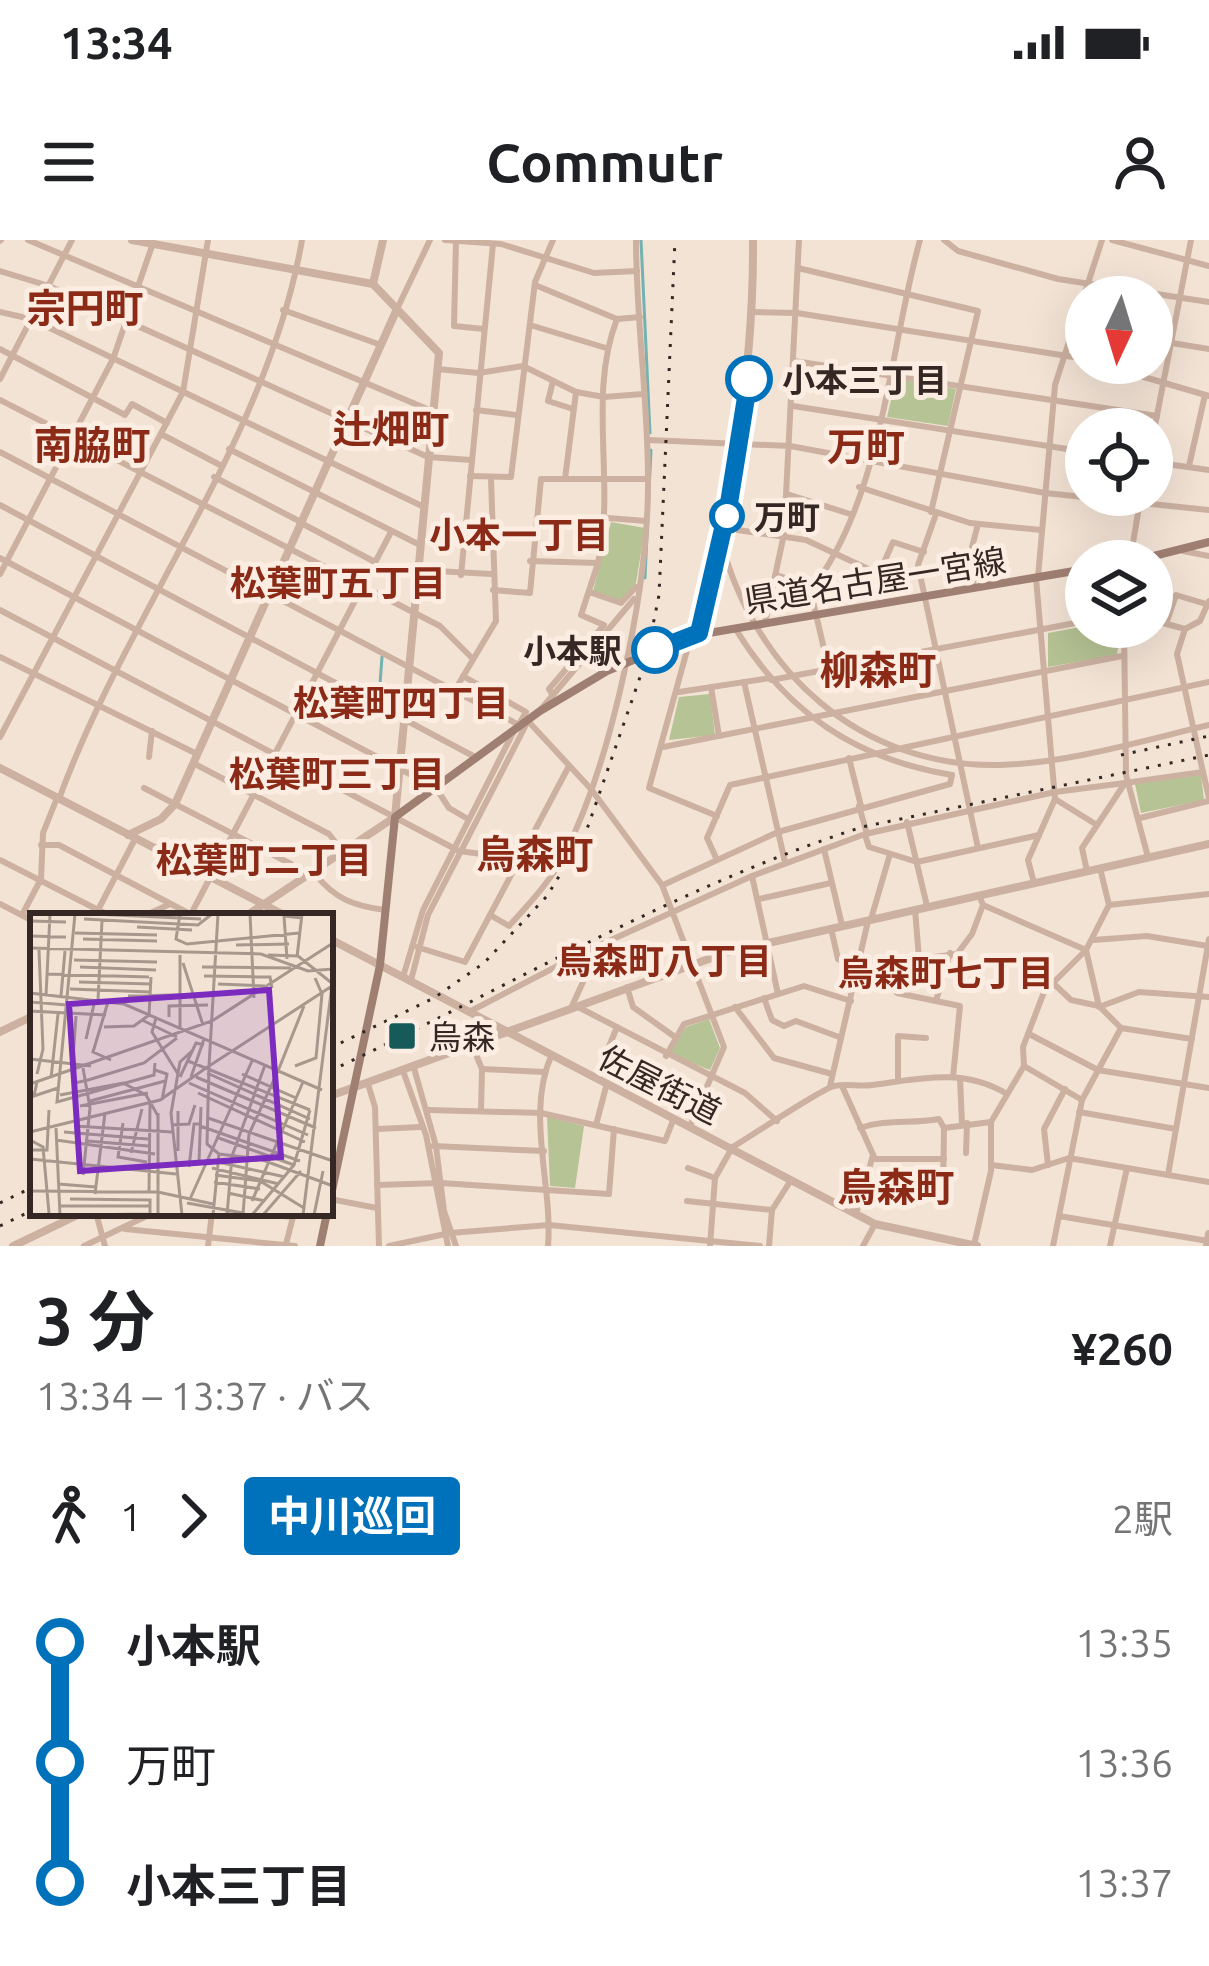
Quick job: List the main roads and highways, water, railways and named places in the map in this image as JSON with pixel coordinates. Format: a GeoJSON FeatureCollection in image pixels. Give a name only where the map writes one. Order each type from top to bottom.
{"type":"FeatureCollection","features":[{"type":"Feature","properties":{"kind":"main road"},"geometry":{"type":"LineString","coordinates":[[1173,551],[1209,542]]}},
{"type":"Feature","properties":{"kind":"main road","name":"県道名古屋一宮線"},"geometry":{"type":"LineString","coordinates":[[333,1186],[380,965],[394,817],[540,711],[623,663],[695,634],[1065,573]]}},
{"type":"Feature","properties":{"kind":"waterway"},"geometry":{"type":"LineString","coordinates":[[641,240],[650,433]]}},
{"type":"Feature","properties":{"kind":"waterway"},"geometry":{"type":"LineString","coordinates":[[645,578],[651,450]]}},
{"type":"Feature","properties":{"kind":"waterway"},"geometry":{"type":"LineString","coordinates":[[574,665],[587,650]]}},
{"type":"Feature","properties":{"kind":"waterway"},"geometry":{"type":"LineString","coordinates":[[379,697],[382,657]]}},
{"type":"Feature","properties":{"kind":"railway"},"geometry":{"type":"LineString","coordinates":[[333,1047],[434,998],[484,963],[547,896],[586,832],[646,660],[659,595],[675,240]]}},
{"type":"Feature","properties":{"kind":"railway"},"geometry":{"type":"LineString","coordinates":[[1121,755],[1209,736]]}},
{"type":"Feature","properties":{"kind":"railway"},"geometry":{"type":"LineString","coordinates":[[333,1070],[659,909],[793,851],[862,827],[1209,755]]}},
{"type":"Feature","properties":{"kind":"railway"},"geometry":{"type":"LineString","coordinates":[[0,1203],[30,1188]]}},
{"type":"Feature","properties":{"kind":"railway"},"geometry":{"type":"LineString","coordinates":[[0,1226],[30,1211]]}},
{"type":"Feature","properties":{"kind":"place","name":"小本三丁目"},"geometry":{"type":"Point","coordinates":[749,379]}},
{"type":"Feature","properties":{"kind":"place","name":"万町"},"geometry":{"type":"Point","coordinates":[727,516]}},
{"type":"Feature","properties":{"kind":"place","name":"小本駅"},"geometry":{"type":"Point","coordinates":[655,650]}},
{"type":"Feature","properties":{"kind":"place","name":"烏森"},"geometry":{"type":"Point","coordinates":[402,1036]}},
{"type":"Feature","properties":{"kind":"district","name":"宗円町"},"geometry":{"type":"Point","coordinates":[85,307]}},
{"type":"Feature","properties":{"kind":"district","name":"辻畑町"},"geometry":{"type":"Point","coordinates":[391,428]}},
{"type":"Feature","properties":{"kind":"district","name":"南脇町"},"geometry":{"type":"Point","coordinates":[92,444]}},
{"type":"Feature","properties":{"kind":"district","name":"万町"},"geometry":{"type":"Point","coordinates":[866,446]}},
{"type":"Feature","properties":{"kind":"district","name":"小本一丁目"},"geometry":{"type":"Point","coordinates":[519,534]}},
{"type":"Feature","properties":{"kind":"district","name":"松葉町五丁目"},"geometry":{"type":"Point","coordinates":[338,582]}},
{"type":"Feature","properties":{"kind":"district","name":"柳森町"},"geometry":{"type":"Point","coordinates":[878,669]}},
{"type":"Feature","properties":{"kind":"district","name":"松葉町四丁目"},"geometry":{"type":"Point","coordinates":[401,702]}},
{"type":"Feature","properties":{"kind":"district","name":"松葉町三丁目"},"geometry":{"type":"Point","coordinates":[337,773]}},
{"type":"Feature","properties":{"kind":"district","name":"烏森町"},"geometry":{"type":"Point","coordinates":[535,853]}},
{"type":"Feature","properties":{"kind":"district","name":"松葉町二丁目"},"geometry":{"type":"Point","coordinates":[264,859]}},
{"type":"Feature","properties":{"kind":"district","name":"烏森町八丁目"},"geometry":{"type":"Point","coordinates":[664,960]}},
{"type":"Feature","properties":{"kind":"district","name":"烏森町七丁目"},"geometry":{"type":"Point","coordinates":[946,972]}},
{"type":"Feature","properties":{"kind":"district","name":"烏森町"},"geometry":{"type":"Point","coordinates":[896,1186]}}]}
